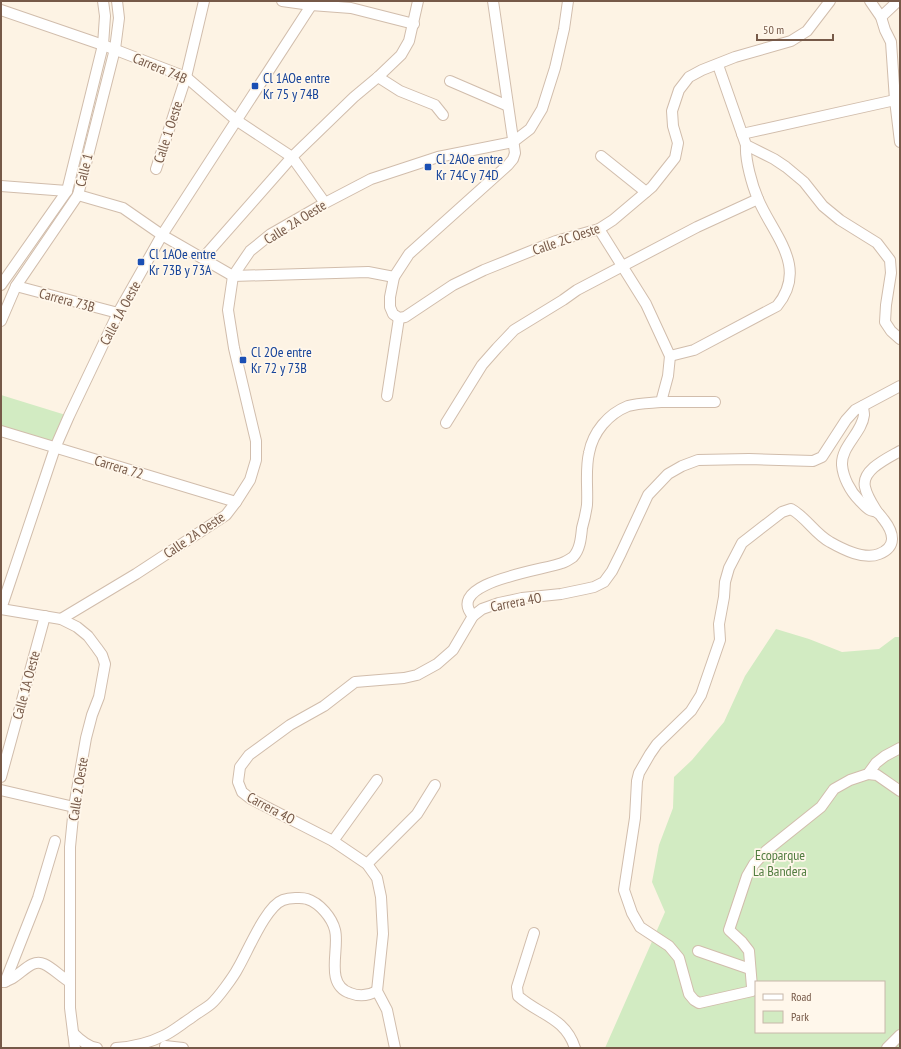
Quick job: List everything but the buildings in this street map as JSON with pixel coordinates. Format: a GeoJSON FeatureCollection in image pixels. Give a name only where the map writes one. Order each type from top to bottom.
{"type":"FeatureCollection","features":[{"type":"Feature","properties":{"kind":"street","name":"Calle 1"},"geometry":{"type":"LineString","coordinates":[[2,283],[67,191],[103,44],[105,16],[103,1]]}},
{"type":"Feature","properties":{"kind":"street","name":"Calle 1"},"geometry":{"type":"LineString","coordinates":[[1,321],[16,286],[78,194],[115,49],[119,18],[117,1]]}},
{"type":"Feature","properties":{"kind":"street","name":"Calle 1 Oeste"},"geometry":{"type":"LineString","coordinates":[[156,169],[186,77],[204,1]]}},
{"type":"Feature","properties":{"kind":"street"},"geometry":{"type":"LineString","coordinates":[[282,1],[351,8],[414,24]]}},
{"type":"Feature","properties":{"kind":"street"},"geometry":{"type":"LineString","coordinates":[[203,258],[292,157],[354,97],[401,55],[409,41],[418,1]]}},
{"type":"Feature","properties":{"kind":"street"},"geometry":{"type":"LineString","coordinates":[[387,396],[399,318],[393,314],[390,307],[394,277],[409,254],[513,159],[515,153],[493,1]]}},
{"type":"Feature","properties":{"kind":"street","name":"Calle 2A Oeste"},"geometry":{"type":"LineString","coordinates":[[58,618],[136,574],[226,515],[250,480],[256,460],[256,441],[234,348],[228,310],[233,276],[250,251],[272,234],[325,203],[371,179],[406,166],[438,157],[513,142],[530,129],[542,109],[555,68],[564,29],[568,1]]}},
{"type":"Feature","properties":{"kind":"street","name":"Calle 2C Oeste"},"geometry":{"type":"LineString","coordinates":[[399,318],[405,317],[453,285],[484,270],[556,241],[600,229],[613,220],[652,187],[675,158],[678,142],[673,126],[672,111],[679,90],[689,77],[702,70],[718,65],[735,57],[791,41],[807,30],[830,1]]}},
{"type":"Feature","properties":{"kind":"street"},"geometry":{"type":"LineString","coordinates":[[870,1],[882,17],[885,30],[891,42],[895,100],[900,142]]}},
{"type":"Feature","properties":{"kind":"street"},"geometry":{"type":"LineString","coordinates":[[882,17],[898,1]]}},
{"type":"Feature","properties":{"kind":"street","name":"Calle 1A Oeste"},"geometry":{"type":"LineString","coordinates":[[1,609],[55,448],[118,313],[162,235],[312,3]]}},
{"type":"Feature","properties":{"kind":"street","name":"Carrera 74B"},"geometry":{"type":"LineString","coordinates":[[1,10],[103,44],[186,77],[236,120],[292,157],[325,203]]}},
{"type":"Feature","properties":{"kind":"street"},"geometry":{"type":"LineString","coordinates":[[670,356],[694,350],[777,306],[784,297],[789,286],[790,274],[788,257],[758,199],[745,156],[746,146],[718,65]]}},
{"type":"Feature","properties":{"kind":"street"},"geometry":{"type":"LineString","coordinates":[[378,77],[400,91],[435,105],[443,115]]}},
{"type":"Feature","properties":{"kind":"street"},"geometry":{"type":"LineString","coordinates":[[450,81],[508,106]]}},
{"type":"Feature","properties":{"kind":"street"},"geometry":{"type":"LineString","coordinates":[[742,134],[895,100]]}},
{"type":"Feature","properties":{"kind":"street"},"geometry":{"type":"LineString","coordinates":[[746,146],[786,167],[804,182],[823,206],[840,220],[877,243],[890,260],[891,274],[885,322],[891,331],[900,339]]}},
{"type":"Feature","properties":{"kind":"street"},"geometry":{"type":"LineString","coordinates":[[601,156],[646,192]]}},
{"type":"Feature","properties":{"kind":"street"},"geometry":{"type":"LineString","coordinates":[[1,186],[67,191]]}},
{"type":"Feature","properties":{"kind":"street"},"geometry":{"type":"LineString","coordinates":[[78,194],[123,208],[162,235],[233,276],[368,272],[394,277]]}},
{"type":"Feature","properties":{"kind":"street"},"geometry":{"type":"LineString","coordinates":[[446,423],[480,369],[496,348],[514,330],[578,290],[696,227],[758,199]]}},
{"type":"Feature","properties":{"kind":"street"},"geometry":{"type":"LineString","coordinates":[[600,229],[646,304],[670,356],[668,376],[662,402]]}},
{"type":"Feature","properties":{"kind":"street","name":"Carrera 73B"},"geometry":{"type":"LineString","coordinates":[[16,286],[118,313]]}},
{"type":"Feature","properties":{"kind":"street","name":"Carrera 4O"},"geometry":{"type":"LineString","coordinates":[[377,991],[383,934],[381,897],[377,878],[367,864],[332,840],[251,799],[242,792],[238,782],[240,767],[254,750],[290,725],[324,706],[355,682],[404,678],[417,675],[437,664],[453,650],[473,616],[482,609],[522,598],[561,594],[585,589],[594,587],[604,582],[612,571],[621,553],[648,494],[672,471],[698,460],[813,460],[822,457],[846,420],[855,410],[900,386]]}},
{"type":"Feature","properties":{"kind":"street"},"geometry":{"type":"LineString","coordinates":[[473,616],[468,609],[468,601],[472,593],[482,586],[522,573],[563,563],[573,557],[579,546],[587,505],[589,452],[597,431],[609,417],[629,406],[662,402],[715,402]]}},
{"type":"Feature","properties":{"kind":"street"},"geometry":{"type":"LineString","coordinates":[[863,406],[864,415],[861,424],[846,449],[842,463],[846,479],[858,499],[869,510],[878,513]]}},
{"type":"Feature","properties":{"kind":"street","name":"Carrera 72"},"geometry":{"type":"LineString","coordinates":[[1,431],[236,502]]}},
{"type":"Feature","properties":{"kind":"street"},"geometry":{"type":"LineString","coordinates":[[900,451],[872,469],[866,477],[864,486],[869,498],[888,526],[892,538],[890,546],[886,551],[873,556],[852,553],[828,542],[808,524],[800,514],[791,509],[782,512],[742,543],[729,568],[725,582],[719,624],[720,640],[701,695],[691,711],[657,744],[639,773],[637,781],[635,818],[624,890],[632,913],[640,927],[669,946],[679,958],[690,994],[694,1000],[699,1003],[752,991],[749,951],[742,942],[730,933],[729,928],[747,876],[754,864],[766,851],[821,807],[834,789],[850,780],[868,774],[877,775],[900,791]]}},
{"type":"Feature","properties":{"kind":"street","name":"Calle 2 Oeste"},"geometry":{"type":"LineString","coordinates":[[1,609],[58,618],[77,627],[88,636],[102,655],[105,664],[99,697],[92,715],[86,738],[74,808],[70,847],[70,1008],[75,1048]]}},
{"type":"Feature","properties":{"kind":"street","name":"Calle 1A Oeste"},"geometry":{"type":"LineString","coordinates":[[1,777],[45,616]]}},
{"type":"Feature","properties":{"kind":"street"},"geometry":{"type":"LineString","coordinates":[[868,774],[876,763],[900,748]]}},
{"type":"Feature","properties":{"kind":"street"},"geometry":{"type":"LineString","coordinates":[[332,840],[377,780]]}},
{"type":"Feature","properties":{"kind":"street"},"geometry":{"type":"LineString","coordinates":[[367,864],[417,814],[435,785]]}},
{"type":"Feature","properties":{"kind":"street"},"geometry":{"type":"LineString","coordinates":[[1,790],[74,808]]}},
{"type":"Feature","properties":{"kind":"street"},"geometry":{"type":"LineString","coordinates":[[3,982],[38,898],[55,841]]}},
{"type":"Feature","properties":{"kind":"street"},"geometry":{"type":"LineString","coordinates":[[165,1043],[212,1004],[238,969],[265,918],[272,908],[282,901],[307,898],[325,912],[335,931],[334,972],[339,984],[347,992],[358,996],[370,995],[377,991],[387,1010],[396,1048]]}},
{"type":"Feature","properties":{"kind":"street"},"geometry":{"type":"LineString","coordinates":[[534,933],[517,987],[518,996],[558,1022],[572,1040],[574,1048]]}},
{"type":"Feature","properties":{"kind":"street"},"geometry":{"type":"LineString","coordinates":[[698,951],[750,969]]}},
{"type":"Feature","properties":{"kind":"street"},"geometry":{"type":"LineString","coordinates":[[3,982],[13,978],[37,962],[44,964],[70,982]]}},
{"type":"Feature","properties":{"kind":"street"},"geometry":{"type":"LineString","coordinates":[[72,1033],[94,1048],[97,1048]]}},
{"type":"Feature","properties":{"kind":"street"},"geometry":{"type":"LineString","coordinates":[[887,1048],[900,1035]]}},
{"type":"Feature","properties":{"kind":"street"},"geometry":{"type":"LineString","coordinates":[[116,1048],[165,1043],[183,1048]]}},
{"type":"Feature","properties":{"kind":"green space"},"geometry":{"type":"Polygon","coordinates":[[[1,395],[69,416],[55,448],[1,431],[1,395]]]}},
{"type":"Feature","properties":{"kind":"green space","name":"Ecoparque La Bandera"},"geometry":{"type":"Polygon","coordinates":[[[776,629],[809,639],[842,652],[879,649],[895,637],[900,637],[900,1048],[605,1048],[665,912],[652,882],[659,845],[673,808],[674,777],[692,760],[724,722],[745,676],[776,629]]]}},
{"type":"Feature","properties":{"kind":"place","name":"Cl 1AOe entre Kr 75 y 74B"},"geometry":{"type":"Point","coordinates":[255,86]}},
{"type":"Feature","properties":{"kind":"place","name":"Cl 2AOe entre Kr 74C y 74D"},"geometry":{"type":"Point","coordinates":[428,167]}},
{"type":"Feature","properties":{"kind":"place","name":"Cl 1AOe entre Kr 73B y 73A"},"geometry":{"type":"Point","coordinates":[141,262]}},
{"type":"Feature","properties":{"kind":"place","name":"Cl 2Oe entre Kr 72 y 73B"},"geometry":{"type":"Point","coordinates":[243,360]}}]}
